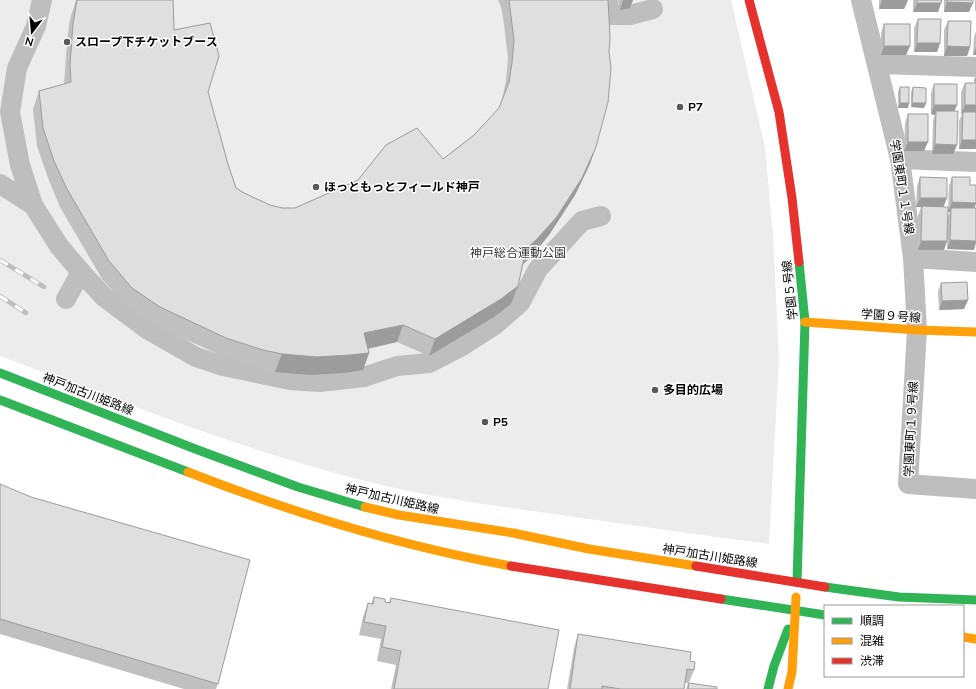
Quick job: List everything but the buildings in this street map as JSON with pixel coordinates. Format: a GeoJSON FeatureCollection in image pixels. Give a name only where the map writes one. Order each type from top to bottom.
{"type":"FeatureCollection","features":[{"type":"Feature","properties":{"kind":"main road","name":"学園５号線"},"geometry":{"type":"LineString","coordinates":[[749,0],[779,112],[792,198],[805,322],[797,582]]}},
{"type":"Feature","properties":{"kind":"main road","name":"学園９号線"},"geometry":{"type":"LineString","coordinates":[[805,322],[917,330],[976,332]]}},
{"type":"Feature","properties":{"kind":"main road","name":"神戸加古川姫路線"},"geometry":{"type":"LineString","coordinates":[[0,374],[298,487],[376,510],[513,533],[589,549],[830,588],[899,597],[976,600]]}},
{"type":"Feature","properties":{"kind":"main road"},"geometry":{"type":"LineString","coordinates":[[0,400],[264,501],[412,545],[462,557],[824,615]]}},
{"type":"Feature","properties":{"kind":"main road"},"geometry":{"type":"LineString","coordinates":[[788,689],[792,672],[797,582]]}},
{"type":"Feature","properties":{"kind":"main road"},"geometry":{"type":"LineString","coordinates":[[768,689],[774,666],[795,611]]}},
{"type":"Feature","properties":{"kind":"main road"},"geometry":{"type":"LineString","coordinates":[[964,637],[976,639]]}},
{"type":"Feature","properties":{"kind":"street"},"geometry":{"type":"LineString","coordinates":[[42,0],[36,26],[17,68],[10,112],[20,165],[33,205],[59,246],[80,272],[104,297],[147,329],[196,357],[223,366],[290,380],[320,382],[364,377],[397,366],[429,362],[468,343],[496,324],[520,303],[538,269],[582,221],[601,216]]}},
{"type":"Feature","properties":{"kind":"street","name":"学園東町１１号線"},"geometry":{"type":"LineString","coordinates":[[861,0],[900,159],[913,258],[917,330]]}},
{"type":"Feature","properties":{"kind":"street"},"geometry":{"type":"LineString","coordinates":[[606,10],[630,15],[653,9]]}},
{"type":"Feature","properties":{"kind":"street"},"geometry":{"type":"LineString","coordinates":[[877,64],[976,67]]}},
{"type":"Feature","properties":{"kind":"street"},"geometry":{"type":"LineString","coordinates":[[900,159],[976,162]]}},
{"type":"Feature","properties":{"kind":"street"},"geometry":{"type":"LineString","coordinates":[[0,184],[33,205]]}},
{"type":"Feature","properties":{"kind":"street"},"geometry":{"type":"LineString","coordinates":[[913,258],[976,262]]}},
{"type":"Feature","properties":{"kind":"street"},"geometry":{"type":"LineString","coordinates":[[66,299],[80,272]]}},
{"type":"Feature","properties":{"kind":"street","name":"学園東町１９号線"},"geometry":{"type":"LineString","coordinates":[[917,330],[908,484],[976,489]]}},
{"type":"Feature","properties":{"kind":"green space","name":"神戸総合運動公園"},"geometry":{"type":"Polygon","coordinates":[[[0,0],[731,0],[765,147],[773,235],[779,360],[769,544],[483,504],[427,495],[390,487],[241,445],[0,356],[0,0]]]}},
{"type":"Feature","properties":{"kind":"railway"},"geometry":{"type":"LineString","coordinates":[[0,260],[44,287]]}},
{"type":"Feature","properties":{"kind":"railway"},"geometry":{"type":"LineString","coordinates":[[0,296],[26,313]]}},
{"type":"Feature","properties":{"kind":"traffic: fast"},"geometry":{"type":"LineString","coordinates":[[797,582],[805,322],[799,262]]}},
{"type":"Feature","properties":{"kind":"traffic: fast"},"geometry":{"type":"LineString","coordinates":[[0,373],[298,487],[365,507]]}},
{"type":"Feature","properties":{"kind":"traffic: fast"},"geometry":{"type":"LineString","coordinates":[[0,400],[188,472]]}},
{"type":"Feature","properties":{"kind":"traffic: fast"},"geometry":{"type":"LineString","coordinates":[[825,587],[899,597],[976,600]]}},
{"type":"Feature","properties":{"kind":"traffic: fast"},"geometry":{"type":"LineString","coordinates":[[721,599],[824,615]]}},
{"type":"Feature","properties":{"kind":"traffic: fast"},"geometry":{"type":"LineString","coordinates":[[768,689],[774,666],[788,629]]}},
{"type":"Feature","properties":{"kind":"traffic: slow"},"geometry":{"type":"LineString","coordinates":[[805,322],[917,330],[976,332]]}},
{"type":"Feature","properties":{"kind":"traffic: slow"},"geometry":{"type":"LineString","coordinates":[[188,472],[267,501],[347,527],[428,549],[511,566]]}},
{"type":"Feature","properties":{"kind":"traffic: slow"},"geometry":{"type":"LineString","coordinates":[[365,507],[399,515],[513,533],[589,549],[696,566]]}},
{"type":"Feature","properties":{"kind":"traffic: slow"},"geometry":{"type":"LineString","coordinates":[[788,689],[792,672],[796,597]]}},
{"type":"Feature","properties":{"kind":"traffic: slow"},"geometry":{"type":"LineString","coordinates":[[964,637],[976,639]]}},
{"type":"Feature","properties":{"kind":"traffic: jam"},"geometry":{"type":"LineString","coordinates":[[749,0],[779,112],[792,198],[799,262]]}},
{"type":"Feature","properties":{"kind":"traffic: jam"},"geometry":{"type":"LineString","coordinates":[[511,566],[721,599]]}},
{"type":"Feature","properties":{"kind":"traffic: jam"},"geometry":{"type":"LineString","coordinates":[[696,566],[825,587]]}},
{"type":"Feature","properties":{"kind":"place","name":"スロープ下チケットブース"},"geometry":{"type":"Point","coordinates":[67,42]}},
{"type":"Feature","properties":{"kind":"place","name":"P7"},"geometry":{"type":"Point","coordinates":[680,107]}},
{"type":"Feature","properties":{"kind":"place","name":"ほっともっとフィールド神戸"},"geometry":{"type":"Point","coordinates":[316,187]}},
{"type":"Feature","properties":{"kind":"place","name":"多目的広場"},"geometry":{"type":"Point","coordinates":[655,390]}},
{"type":"Feature","properties":{"kind":"place","name":"P5"},"geometry":{"type":"Point","coordinates":[485,422]}}]}
